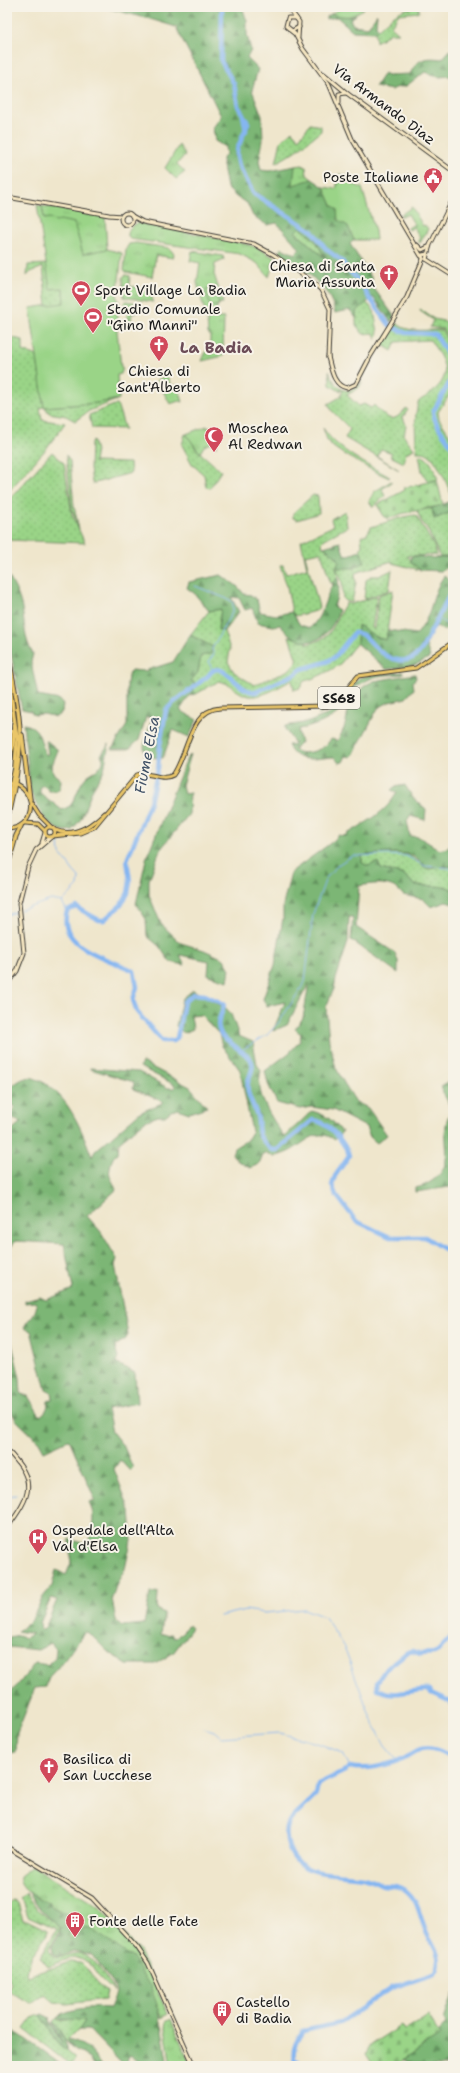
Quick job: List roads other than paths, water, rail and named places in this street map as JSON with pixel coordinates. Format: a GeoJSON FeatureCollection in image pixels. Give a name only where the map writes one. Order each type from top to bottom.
{"type":"FeatureCollection","features":[{"type":"Feature","properties":{"kind":"highway"},"geometry":{"type":"LineString","coordinates":[[7,647],[17,738],[15,768],[7,806]]}},
{"type":"Feature","properties":{"kind":"highway"},"geometry":{"type":"LineString","coordinates":[[9,665],[13,671],[19,704],[31,801]]}},
{"type":"Feature","properties":{"kind":"highway"},"geometry":{"type":"LineString","coordinates":[[7,820],[17,770],[20,745],[18,710],[9,665]]}},
{"type":"Feature","properties":{"kind":"highway"},"geometry":{"type":"LineString","coordinates":[[7,678],[14,729],[13,746],[7,764]]}},
{"type":"Feature","properties":{"kind":"highway"},"geometry":{"type":"LineString","coordinates":[[7,868],[16,836],[21,826]]}},
{"type":"Feature","properties":{"kind":"main road"},"geometry":{"type":"LineString","coordinates":[[287,7],[299,22],[298,40]]}},
{"type":"Feature","properties":{"kind":"main road","name":"Via Armando Diaz"},"geometry":{"type":"LineString","coordinates":[[287,7],[286,26],[330,82],[352,139],[411,239],[425,259]]}},
{"type":"Feature","properties":{"kind":"main road"},"geometry":{"type":"LineString","coordinates":[[287,20],[290,18],[296,18]]}},
{"type":"Feature","properties":{"kind":"main road"},"geometry":{"type":"LineString","coordinates":[[290,30],[294,30],[299,27]]}},
{"type":"Feature","properties":{"kind":"main road","name":"Via Armando Diaz"},"geometry":{"type":"LineString","coordinates":[[330,82],[339,86],[453,171]]}},
{"type":"Feature","properties":{"kind":"main road"},"geometry":{"type":"LineString","coordinates":[[335,86],[339,86],[339,92],[333,91],[335,86]]}},
{"type":"Feature","properties":{"kind":"main road"},"geometry":{"type":"LineString","coordinates":[[341,111],[339,95],[342,92],[348,94]]}},
{"type":"Feature","properties":{"kind":"main road"},"geometry":{"type":"LineString","coordinates":[[7,197],[109,215],[122,216],[127,213],[143,222],[248,242],[268,251],[320,289],[330,308],[328,358],[337,383],[344,387],[350,387],[358,382],[376,348],[398,314],[410,292],[419,268],[425,259],[430,245],[453,200]]}},
{"type":"Feature","properties":{"kind":"main road"},"geometry":{"type":"LineString","coordinates":[[109,215],[121,221],[124,225],[143,222]]}},
{"type":"Feature","properties":{"kind":"main road"},"geometry":{"type":"LineString","coordinates":[[121,221],[122,216]]}},
{"type":"Feature","properties":{"kind":"main road"},"geometry":{"type":"LineString","coordinates":[[130,224],[132,221],[132,216]]}},
{"type":"Feature","properties":{"kind":"main road"},"geometry":{"type":"LineString","coordinates":[[411,239],[422,250],[426,249],[430,245]]}},
{"type":"Feature","properties":{"kind":"main road"},"geometry":{"type":"LineString","coordinates":[[419,268],[425,259],[424,253],[427,254]]}},
{"type":"Feature","properties":{"kind":"main road"},"geometry":{"type":"LineString","coordinates":[[425,259],[453,276]]}},
{"type":"Feature","properties":{"kind":"main road","name":"SS68"},"geometry":{"type":"LineString","coordinates":[[52,837],[88,830],[99,823],[134,777],[139,774],[146,773],[165,778],[174,774],[199,719],[208,710],[217,708],[327,706],[338,700],[358,676],[416,668],[452,643]]}},
{"type":"Feature","properties":{"kind":"main road"},"geometry":{"type":"LineString","coordinates":[[7,984],[17,971],[24,953],[19,902],[30,861],[41,844],[45,832],[51,828],[39,815],[24,789],[16,784]]}},
{"type":"Feature","properties":{"kind":"main road"},"geometry":{"type":"LineString","coordinates":[[7,830],[21,826],[25,823],[31,813],[31,801]]}},
{"type":"Feature","properties":{"kind":"main road","name":"SS68"},"geometry":{"type":"LineString","coordinates":[[51,828],[65,833],[86,828],[110,808]]}},
{"type":"Feature","properties":{"kind":"main road"},"geometry":{"type":"LineString","coordinates":[[25,823],[38,824],[45,832],[46,836],[52,837]]}},
{"type":"Feature","properties":{"kind":"main road"},"geometry":{"type":"LineString","coordinates":[[41,844],[52,837],[55,830]]}},
{"type":"Feature","properties":{"kind":"main road"},"geometry":{"type":"LineString","coordinates":[[7,1450],[20,1466],[28,1485],[25,1502],[7,1528]]}},
{"type":"Feature","properties":{"kind":"main road"},"geometry":{"type":"LineString","coordinates":[[7,1847],[92,1898],[135,1944],[148,1963],[194,2066]]}},
{"type":"Feature","properties":{"kind":"waterway","name":"Fiume Elsa"},"geometry":{"type":"LineString","coordinates":[[222,7],[221,61],[234,84],[238,106],[248,123],[237,150],[237,157],[239,166],[254,194],[312,231],[327,250],[342,261],[348,270],[361,283],[368,296],[390,326],[406,333],[435,334],[453,363]]}},
{"type":"Feature","properties":{"kind":"waterway","name":"Fiume Elsa"},"geometry":{"type":"LineString","coordinates":[[243,115],[246,131]]}},
{"type":"Feature","properties":{"kind":"waterway","name":"Fiume Elsa"},"geometry":{"type":"LineString","coordinates":[[453,376],[433,412],[438,427],[453,448]]}},
{"type":"Feature","properties":{"kind":"waterway"},"geometry":{"type":"LineString","coordinates":[[195,586],[230,600],[233,603],[233,610],[212,649],[214,654],[209,661],[212,670]]}},
{"type":"Feature","properties":{"kind":"waterway","name":"Fiume Elsa"},"geometry":{"type":"LineString","coordinates":[[453,588],[422,649],[411,659],[392,659],[374,646],[366,637],[354,633],[335,657],[326,662],[302,669],[295,674],[256,692],[249,691],[242,687],[219,669],[213,670],[208,676],[173,703],[166,710],[158,768],[150,802],[127,860],[130,881],[128,893],[121,905],[104,920],[99,920],[76,907],[67,911],[66,924],[70,934],[77,943],[100,956],[134,971],[137,987],[133,1000],[137,1012],[162,1041],[173,1041],[177,1038],[184,1002],[193,994],[205,995],[224,1004],[218,1022],[219,1031],[222,1036],[252,1061],[253,1067],[248,1082],[248,1092],[256,1111],[259,1134],[265,1144],[272,1150],[277,1150],[313,1120],[319,1121],[334,1132],[348,1152],[349,1156],[335,1176],[332,1185],[336,1195],[356,1221],[390,1237],[425,1237],[453,1255]]}},
{"type":"Feature","properties":{"kind":"waterway"},"geometry":{"type":"LineString","coordinates":[[437,617],[453,629]]}},
{"type":"Feature","properties":{"kind":"waterway"},"geometry":{"type":"LineString","coordinates":[[59,842],[60,854],[79,877],[78,886],[62,902],[67,911]]}},
{"type":"Feature","properties":{"kind":"waterway"},"geometry":{"type":"LineString","coordinates":[[240,1051],[267,1035],[280,1021],[305,982],[313,914],[326,878],[339,864],[352,856],[387,855],[406,856],[425,866],[448,868],[453,870]]}},
{"type":"Feature","properties":{"kind":"waterway"},"geometry":{"type":"LineString","coordinates":[[21,910],[51,900],[62,902]]}},
{"type":"Feature","properties":{"kind":"waterway"},"geometry":{"type":"LineString","coordinates":[[7,915],[18,911]]}},
{"type":"Feature","properties":{"kind":"waterway"},"geometry":{"type":"LineString","coordinates":[[7,1496],[16,1495]]}},
{"type":"Feature","properties":{"kind":"waterway"},"geometry":{"type":"LineString","coordinates":[[220,1616],[245,1610],[265,1613],[304,1609],[325,1617],[345,1649],[370,1716],[385,1746],[397,1760]]}},
{"type":"Feature","properties":{"kind":"waterway","name":"Fiume Elsa"},"geometry":{"type":"LineString","coordinates":[[453,1635],[438,1651],[434,1653],[421,1654],[412,1651],[406,1653],[385,1670],[377,1682],[378,1689],[383,1692],[396,1693],[430,1690],[431,1693],[447,1700],[453,1706]]}},
{"type":"Feature","properties":{"kind":"waterway"},"geometry":{"type":"LineString","coordinates":[[204,1728],[214,1731],[221,1737],[280,1733],[317,1743],[343,1753],[350,1767]]}},
{"type":"Feature","properties":{"kind":"waterway","name":"Fiume Elsa"},"geometry":{"type":"LineString","coordinates":[[307,2066],[294,2059],[296,2044],[303,2031],[340,2023],[391,1988],[434,1974],[439,1964],[439,1960],[436,1950],[425,1930],[417,1905],[410,1894],[397,1886],[383,1885],[371,1879],[357,1876],[323,1873],[302,1866],[294,1858],[289,1848],[287,1838],[289,1823],[293,1817],[315,1796],[318,1784],[350,1767],[370,1768],[385,1765],[398,1761],[418,1750],[425,1748],[438,1750],[453,1758]]}},
{"type":"Feature","properties":{"kind":"place","name":"Poste Italiane"},"geometry":{"type":"Point","coordinates":[433,194]}},
{"type":"Feature","properties":{"kind":"place","name":"Chiesa di Santa Maria Assunta"},"geometry":{"type":"Point","coordinates":[389,291]}},
{"type":"Feature","properties":{"kind":"place","name":"Sport Village La Badia"},"geometry":{"type":"Point","coordinates":[81,307]}},
{"type":"Feature","properties":{"kind":"place","name":"Stadio Comunale \"Gino Manni\""},"geometry":{"type":"Point","coordinates":[93,334]}},
{"type":"Feature","properties":{"kind":"place","name":"Chiesa di Sant'Alberto"},"geometry":{"type":"Point","coordinates":[159,362]}},
{"type":"Feature","properties":{"kind":"place","name":"Moschea Al Redwan"},"geometry":{"type":"Point","coordinates":[214,453]}},
{"type":"Feature","properties":{"kind":"place","name":"Ospedale dell'Alta Val d'Elsa"},"geometry":{"type":"Point","coordinates":[38,1555]}},
{"type":"Feature","properties":{"kind":"place","name":"Basilica di San Lucchese"},"geometry":{"type":"Point","coordinates":[49,1784]}},
{"type":"Feature","properties":{"kind":"place","name":"Fonte delle Fate"},"geometry":{"type":"Point","coordinates":[75,1938]}},
{"type":"Feature","properties":{"kind":"place","name":"Castello di Badia"},"geometry":{"type":"Point","coordinates":[222,2027]}},
{"type":"Feature","properties":{"kind":"district","name":"La Badia"},"geometry":{"type":"Point","coordinates":[216,347]}}]}
